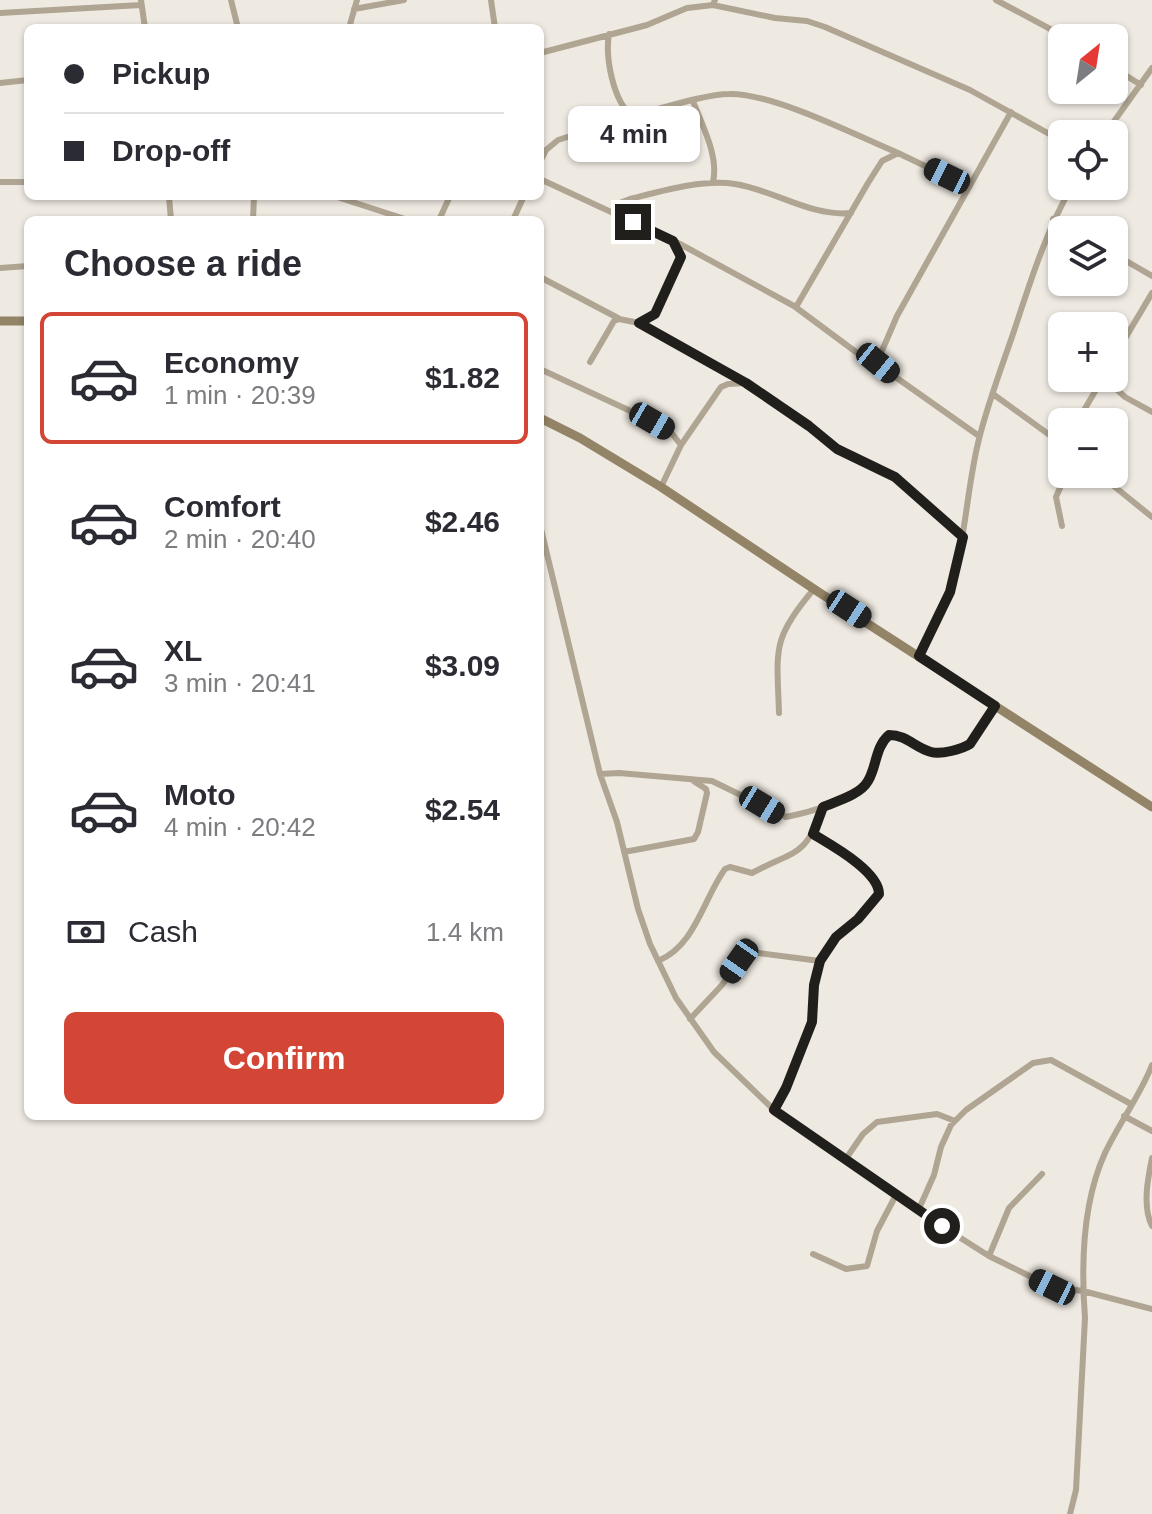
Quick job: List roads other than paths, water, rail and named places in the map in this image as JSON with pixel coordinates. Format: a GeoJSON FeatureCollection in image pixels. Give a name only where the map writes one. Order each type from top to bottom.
{"type":"FeatureCollection","features":[{"type":"Feature","properties":{"kind":"main road"},"geometry":{"type":"LineString","coordinates":[[0,321],[24,321]]}},
{"type":"Feature","properties":{"kind":"main road"},"geometry":{"type":"LineString","coordinates":[[544,420],[661,487],[1152,807]]}},
{"type":"Feature","properties":{"kind":"street"},"geometry":{"type":"LineString","coordinates":[[231,0],[237,24]]}},
{"type":"Feature","properties":{"kind":"street"},"geometry":{"type":"LineString","coordinates":[[350,24],[357,0]]}},
{"type":"Feature","properties":{"kind":"street"},"geometry":{"type":"LineString","coordinates":[[354,9],[404,0]]}},
{"type":"Feature","properties":{"kind":"street"},"geometry":{"type":"LineString","coordinates":[[491,0],[494,24]]}},
{"type":"Feature","properties":{"kind":"street"},"geometry":{"type":"LineString","coordinates":[[996,0],[1048,28]]}},
{"type":"Feature","properties":{"kind":"street"},"geometry":{"type":"LineString","coordinates":[[0,13],[141,3],[144,24]]}},
{"type":"Feature","properties":{"kind":"street"},"geometry":{"type":"LineString","coordinates":[[544,52],[647,25],[695,5],[714,3],[825,27],[970,90],[1048,133]]}},
{"type":"Feature","properties":{"kind":"street"},"geometry":{"type":"LineString","coordinates":[[609,34],[606,49],[620,103],[632,116]]}},
{"type":"Feature","properties":{"kind":"street"},"geometry":{"type":"LineString","coordinates":[[593,38],[606,49]]}},
{"type":"Feature","properties":{"kind":"street"},"geometry":{"type":"LineString","coordinates":[[1115,120],[1151,72]]}},
{"type":"Feature","properties":{"kind":"street"},"geometry":{"type":"LineString","coordinates":[[1128,77],[1141,85]]}},
{"type":"Feature","properties":{"kind":"street"},"geometry":{"type":"LineString","coordinates":[[0,83],[24,80]]}},
{"type":"Feature","properties":{"kind":"street"},"geometry":{"type":"LineString","coordinates":[[544,154],[558,140],[632,116],[726,93],[750,96],[805,114],[969,187]]}},
{"type":"Feature","properties":{"kind":"street"},"geometry":{"type":"LineString","coordinates":[[693,101],[708,141],[714,167],[713,182]]}},
{"type":"Feature","properties":{"kind":"street"},"geometry":{"type":"LineString","coordinates":[[613,122],[620,103]]}},
{"type":"Feature","properties":{"kind":"street"},"geometry":{"type":"LineString","coordinates":[[878,360],[897,316],[1011,112]]}},
{"type":"Feature","properties":{"kind":"street"},"geometry":{"type":"LineString","coordinates":[[796,307],[882,161],[898,153]]}},
{"type":"Feature","properties":{"kind":"street"},"geometry":{"type":"LineString","coordinates":[[544,181],[673,241],[796,307],[864,358],[878,360],[894,376],[979,436]]}},
{"type":"Feature","properties":{"kind":"street"},"geometry":{"type":"LineString","coordinates":[[0,182],[24,182]]}},
{"type":"Feature","properties":{"kind":"street"},"geometry":{"type":"LineString","coordinates":[[613,213],[622,202],[630,199],[713,182],[739,184],[830,214],[851,213]]}},
{"type":"Feature","properties":{"kind":"street"},"geometry":{"type":"LineString","coordinates":[[346,200],[396,216]]}},
{"type":"Feature","properties":{"kind":"street"},"geometry":{"type":"LineString","coordinates":[[919,656],[950,592],[963,537],[979,436],[1048,232]]}},
{"type":"Feature","properties":{"kind":"street"},"geometry":{"type":"LineString","coordinates":[[639,323],[655,314],[678,266],[681,257],[673,241]]}},
{"type":"Feature","properties":{"kind":"street"},"geometry":{"type":"LineString","coordinates":[[1128,262],[1152,276]]}},
{"type":"Feature","properties":{"kind":"street"},"geometry":{"type":"LineString","coordinates":[[0,268],[24,266]]}},
{"type":"Feature","properties":{"kind":"street"},"geometry":{"type":"LineString","coordinates":[[544,279],[619,319],[639,323],[746,383],[837,449],[901,481],[963,537]]}},
{"type":"Feature","properties":{"kind":"street"},"geometry":{"type":"LineString","coordinates":[[805,292],[805,313]]}},
{"type":"Feature","properties":{"kind":"street"},"geometry":{"type":"LineString","coordinates":[[1128,333],[1152,293]]}},
{"type":"Feature","properties":{"kind":"street"},"geometry":{"type":"LineString","coordinates":[[590,362],[611,324],[619,319]]}},
{"type":"Feature","properties":{"kind":"street"},"geometry":{"type":"LineString","coordinates":[[544,371],[652,421],[670,431],[681,445]]}},
{"type":"Feature","properties":{"kind":"street"},"geometry":{"type":"LineString","coordinates":[[661,487],[681,445],[721,387],[746,383]]}},
{"type":"Feature","properties":{"kind":"street"},"geometry":{"type":"LineString","coordinates":[[1119,392],[1152,412]]}},
{"type":"Feature","properties":{"kind":"street"},"geometry":{"type":"LineString","coordinates":[[993,394],[1048,433]]}},
{"type":"Feature","properties":{"kind":"street"},"geometry":{"type":"LineString","coordinates":[[1060,488],[1056,497],[1062,526]]}},
{"type":"Feature","properties":{"kind":"street"},"geometry":{"type":"LineString","coordinates":[[1116,488],[1152,517]]}},
{"type":"Feature","properties":{"kind":"street"},"geometry":{"type":"LineString","coordinates":[[544,542],[600,774],[631,886],[658,961],[676,998],[714,1052],[774,1110],[918,1211],[989,1256],[1052,1287],[1083,1291],[1152,1309]]}},
{"type":"Feature","properties":{"kind":"street"},"geometry":{"type":"LineString","coordinates":[[779,713],[777,656],[788,622],[814,589]]}},
{"type":"Feature","properties":{"kind":"street"},"geometry":{"type":"LineString","coordinates":[[600,774],[619,773],[720,784],[786,817],[823,807],[862,788],[868,781],[880,745],[889,735],[906,737],[931,752],[964,748],[977,735],[995,706]]}},
{"type":"Feature","properties":{"kind":"street"},"geometry":{"type":"LineString","coordinates":[[624,852],[694,839],[707,793],[706,789],[691,780]]}},
{"type":"Feature","properties":{"kind":"street"},"geometry":{"type":"LineString","coordinates":[[658,961],[667,958],[686,938],[725,869],[730,867],[752,873],[775,860],[797,853],[813,834],[823,807]]}},
{"type":"Feature","properties":{"kind":"street"},"geometry":{"type":"LineString","coordinates":[[774,1110],[812,1022],[814,985],[820,961],[836,937],[879,894],[879,887],[860,865],[813,834]]}},
{"type":"Feature","properties":{"kind":"street"},"geometry":{"type":"LineString","coordinates":[[690,1019],[722,985],[739,961],[751,952],[820,961]]}},
{"type":"Feature","properties":{"kind":"street"},"geometry":{"type":"LineString","coordinates":[[918,1211],[934,1175],[944,1138],[955,1121],[1033,1063],[1046,1059],[1131,1104]]}},
{"type":"Feature","properties":{"kind":"street"},"geometry":{"type":"LineString","coordinates":[[1070,1514],[1076,1490],[1085,1318],[1083,1291],[1090,1200],[1096,1173],[1152,1065]]}},
{"type":"Feature","properties":{"kind":"street"},"geometry":{"type":"LineString","coordinates":[[845,1160],[863,1134],[877,1122],[937,1114],[955,1121]]}},
{"type":"Feature","properties":{"kind":"street"},"geometry":{"type":"LineString","coordinates":[[1124,1116],[1152,1131]]}},
{"type":"Feature","properties":{"kind":"street"},"geometry":{"type":"LineString","coordinates":[[1152,1158],[1147,1201],[1152,1226]]}},
{"type":"Feature","properties":{"kind":"street"},"geometry":{"type":"LineString","coordinates":[[989,1256],[1009,1208],[1042,1174]]}},
{"type":"Feature","properties":{"kind":"street"},"geometry":{"type":"LineString","coordinates":[[813,1254],[846,1269],[867,1266],[877,1231],[896,1195]]}}]}
